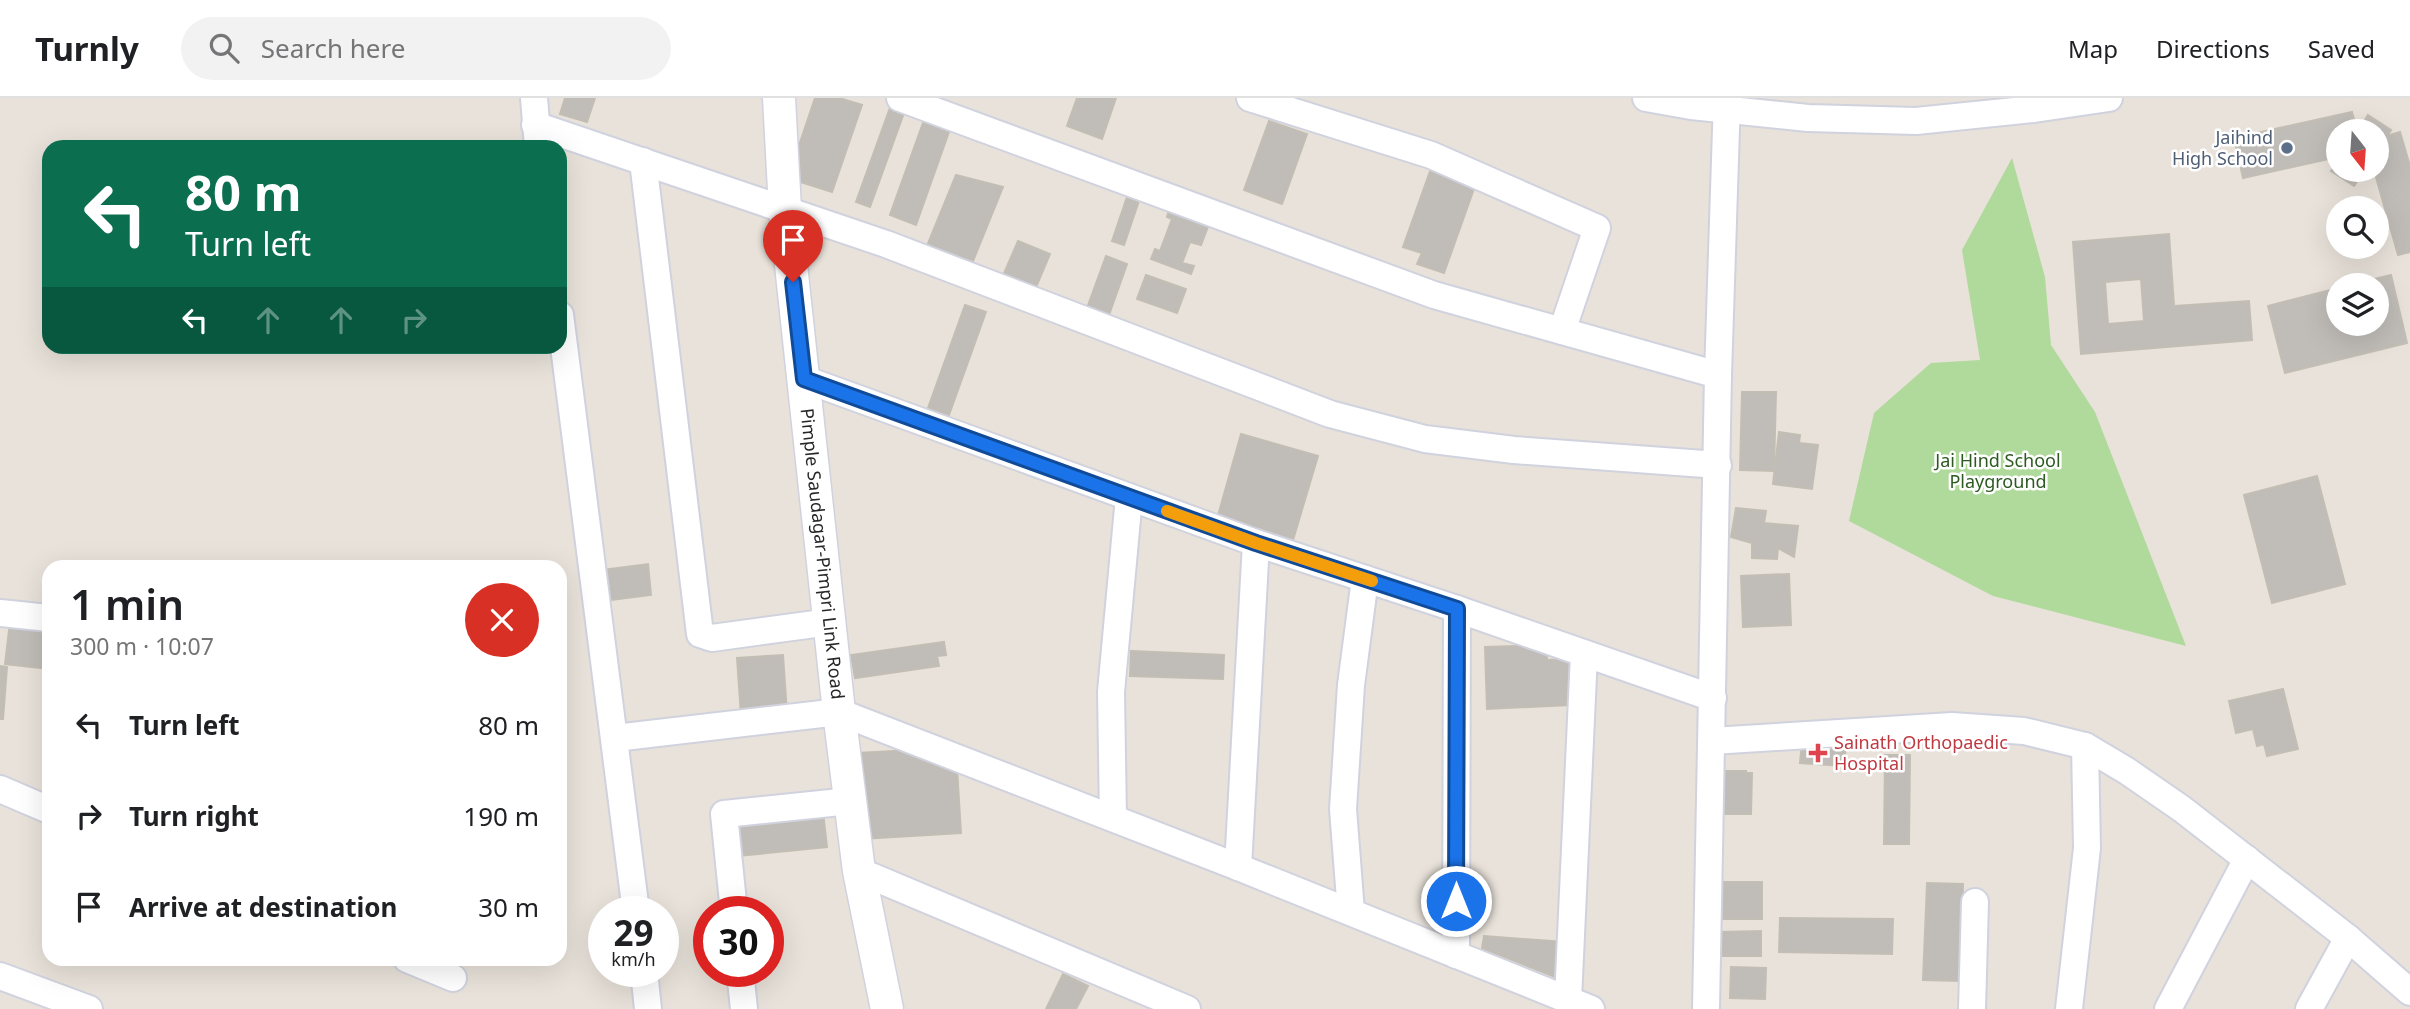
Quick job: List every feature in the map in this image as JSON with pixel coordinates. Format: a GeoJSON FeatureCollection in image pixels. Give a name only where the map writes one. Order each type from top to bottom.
{"type":"FeatureCollection","features":[{"type":"Feature","properties":{"kind":"street"},"geometry":{"type":"LineString","coordinates":[[534,98],[537,136]]}},
{"type":"Feature","properties":{"kind":"street","name":"Pimple Saudagar-Pimpri Link Road"},"geometry":{"type":"LineString","coordinates":[[779,98],[785,209],[839,712],[859,871],[887,1009]]}},
{"type":"Feature","properties":{"kind":"street"},"geometry":{"type":"LineString","coordinates":[[900,98],[1434,295],[1718,375]]}},
{"type":"Feature","properties":{"kind":"street"},"geometry":{"type":"LineString","coordinates":[[1250,98],[1431,155],[1597,228],[1562,331]]}},
{"type":"Feature","properties":{"kind":"street"},"geometry":{"type":"LineString","coordinates":[[1646,98],[1727,104],[1808,118],[1916,121],[2109,98]]}},
{"type":"Feature","properties":{"kind":"street"},"geometry":{"type":"LineString","coordinates":[[1706,1009],[1718,375],[1727,104]]}},
{"type":"Feature","properties":{"kind":"street"},"geometry":{"type":"LineString","coordinates":[[567,143],[643,161],[895,247],[1330,414],[1425,439],[1514,450],[1718,465]]}},
{"type":"Feature","properties":{"kind":"street"},"geometry":{"type":"LineString","coordinates":[[643,161],[700,634],[705,638],[712,638],[830,622]]}},
{"type":"Feature","properties":{"kind":"street"},"geometry":{"type":"LineString","coordinates":[[565,354],[634,896]]}},
{"type":"Feature","properties":{"kind":"street"},"geometry":{"type":"LineString","coordinates":[[804,379],[1256,543],[1713,698]]}},
{"type":"Feature","properties":{"kind":"street"},"geometry":{"type":"LineString","coordinates":[[1113,818],[1111,692],[1129,497]]}},
{"type":"Feature","properties":{"kind":"street"},"geometry":{"type":"LineString","coordinates":[[1238,867],[1256,543]]}},
{"type":"Feature","properties":{"kind":"street"},"geometry":{"type":"LineString","coordinates":[[1351,912],[1343,809],[1351,685],[1365,579]]}},
{"type":"Feature","properties":{"kind":"street"},"geometry":{"type":"LineString","coordinates":[[1456,954],[1457,609]]}},
{"type":"Feature","properties":{"kind":"street"},"geometry":{"type":"LineString","coordinates":[[0,613],[42,617]]}},
{"type":"Feature","properties":{"kind":"street"},"geometry":{"type":"LineString","coordinates":[[615,738],[839,712],[1238,867],[1579,1004],[1584,654]]}},
{"type":"Feature","properties":{"kind":"street"},"geometry":{"type":"LineString","coordinates":[[1712,741],[1952,726],[2024,731],[2085,746],[2182,809],[2348,937],[2410,992]]}},
{"type":"Feature","properties":{"kind":"street"},"geometry":{"type":"LineString","coordinates":[[2070,1009],[2087,848],[2085,746]]}},
{"type":"Feature","properties":{"kind":"street"},"geometry":{"type":"LineString","coordinates":[[0,789],[42,807]]}},
{"type":"Feature","properties":{"kind":"street"},"geometry":{"type":"LineString","coordinates":[[732,896],[724,814],[850,801]]}},
{"type":"Feature","properties":{"kind":"street"},"geometry":{"type":"LineString","coordinates":[[2168,1009],[2247,859]]}},
{"type":"Feature","properties":{"kind":"street"},"geometry":{"type":"LineString","coordinates":[[859,871],[1187,1009]]}},
{"type":"Feature","properties":{"kind":"street"},"geometry":{"type":"LineString","coordinates":[[1972,1009],[1975,902]]}},
{"type":"Feature","properties":{"kind":"street"},"geometry":{"type":"LineString","coordinates":[[2309,1009],[2348,937]]}},
{"type":"Feature","properties":{"kind":"street"},"geometry":{"type":"LineString","coordinates":[[424,966],[453,978]]}},
{"type":"Feature","properties":{"kind":"street"},"geometry":{"type":"LineString","coordinates":[[0,976],[89,1009]]}},
{"type":"Feature","properties":{"kind":"street"},"geometry":{"type":"LineString","coordinates":[[646,987],[648,1009]]}},
{"type":"Feature","properties":{"kind":"street"},"geometry":{"type":"LineString","coordinates":[[742,987],[744,1009]]}},
{"type":"Feature","properties":{"kind":"green space","name":"Jai Hind School Playground"},"geometry":{"type":"Polygon","coordinates":[[[2012,158],[2045,277],[2051,345],[2095,412],[2186,646],[1993,596],[1849,521],[1874,413],[1931,363],[1980,360],[1962,250],[2012,158]]]}},
{"type":"Feature","properties":{"kind":"building"},"geometry":{"type":"Polygon","coordinates":[[[565,98],[595,98],[587,122],[560,114],[565,98]]]}},
{"type":"Feature","properties":{"kind":"building"},"geometry":{"type":"Polygon","coordinates":[[[815,98],[839,98],[862,105],[832,192],[788,178],[815,98]]]}},
{"type":"Feature","properties":{"kind":"building"},"geometry":{"type":"Polygon","coordinates":[[[1077,98],[1116,98],[1102,139],[1067,126],[1077,98]]]}},
{"type":"Feature","properties":{"kind":"building"},"geometry":{"type":"Polygon","coordinates":[[[891,105],[905,110],[870,207],[856,202],[891,105]]]}},
{"type":"Feature","properties":{"kind":"building","name":"Jaihind High School"},"geometry":{"type":"Polygon","coordinates":[[[2352,112],[2354,119],[2326,119],[2326,160],[2243,178],[2234,138],[2352,112]]]}},
{"type":"Feature","properties":{"kind":"building"},"geometry":{"type":"Polygon","coordinates":[[[924,120],[950,129],[916,225],[890,215],[924,120]]]}},
{"type":"Feature","properties":{"kind":"building"},"geometry":{"type":"Polygon","coordinates":[[[1269,121],[1307,134],[1282,204],[1244,190],[1269,121]]]}},
{"type":"Feature","properties":{"kind":"building"},"geometry":{"type":"Polygon","coordinates":[[[2400,132],[2410,166],[2410,252],[2398,255],[2389,223],[2389,196],[2381,196],[2377,182],[2389,182],[2389,135],[2400,132]]]}},
{"type":"Feature","properties":{"kind":"building"},"geometry":{"type":"Polygon","coordinates":[[[1434,160],[1475,186],[1444,273],[1417,264],[1422,253],[1403,247],[1434,160]]]}},
{"type":"Feature","properties":{"kind":"building"},"geometry":{"type":"Polygon","coordinates":[[[956,175],[1003,187],[973,261],[927,246],[956,175]]]}},
{"type":"Feature","properties":{"kind":"building"},"geometry":{"type":"Polygon","coordinates":[[[1127,197],[1139,201],[1124,245],[1112,241],[1127,197]]]}},
{"type":"Feature","properties":{"kind":"building"},"geometry":{"type":"Polygon","coordinates":[[[1172,201],[1212,216],[1201,245],[1190,242],[1182,263],[1194,266],[1191,274],[1151,259],[1155,249],[1160,251],[1172,219],[1167,217],[1172,201]]]}},
{"type":"Feature","properties":{"kind":"building"},"geometry":{"type":"Polygon","coordinates":[[[2169,234],[2174,306],[2249,301],[2252,340],[2081,354],[2073,242],[2169,234]],[[2141,279],[2105,282],[2108,324],[2144,321],[2141,279]]]}},
{"type":"Feature","properties":{"kind":"building"},"geometry":{"type":"Polygon","coordinates":[[[1018,241],[1050,254],[1034,292],[1002,278],[1018,241]]]}},
{"type":"Feature","properties":{"kind":"building"},"geometry":{"type":"Polygon","coordinates":[[[1106,256],[1127,264],[1109,315],[1087,308],[1106,256]]]}},
{"type":"Feature","properties":{"kind":"building"},"geometry":{"type":"Polygon","coordinates":[[[1146,275],[1186,289],[1177,313],[1137,299],[1146,275]]]}},
{"type":"Feature","properties":{"kind":"building"},"geometry":{"type":"Polygon","coordinates":[[[2389,275],[2407,343],[2285,373],[2268,306],[2326,291],[2326,336],[2389,336],[2389,275]]]}},
{"type":"Feature","properties":{"kind":"building"},"geometry":{"type":"Polygon","coordinates":[[[965,305],[986,312],[949,415],[928,408],[965,305]]]}},
{"type":"Feature","properties":{"kind":"building"},"geometry":{"type":"Polygon","coordinates":[[[1742,392],[1776,392],[1774,471],[1740,470],[1742,392]]]}},
{"type":"Feature","properties":{"kind":"building"},"geometry":{"type":"Polygon","coordinates":[[[1779,432],[1800,435],[1799,443],[1818,445],[1812,489],[1773,484],[1779,432]]]}},
{"type":"Feature","properties":{"kind":"building"},"geometry":{"type":"Polygon","coordinates":[[[1241,434],[1318,456],[1293,540],[1217,519],[1241,434]]]}},
{"type":"Feature","properties":{"kind":"building"},"geometry":{"type":"Polygon","coordinates":[[[2317,476],[2345,584],[2272,603],[2244,495],[2317,476]]]}},
{"type":"Feature","properties":{"kind":"building"},"geometry":{"type":"Polygon","coordinates":[[[1736,508],[1766,511],[1764,523],[1798,526],[1794,557],[1778,548],[1777,559],[1752,558],[1752,543],[1731,537],[1736,508]]]}},
{"type":"Feature","properties":{"kind":"building"},"geometry":{"type":"Polygon","coordinates":[[[648,564],[651,595],[604,601],[601,570],[648,564]]]}},
{"type":"Feature","properties":{"kind":"building"},"geometry":{"type":"Polygon","coordinates":[[[1789,574],[1791,625],[1743,627],[1741,576],[1789,574]]]}},
{"type":"Feature","properties":{"kind":"building"},"geometry":{"type":"Polygon","coordinates":[[[10,622],[42,626],[42,668],[5,664],[10,622]]]}},
{"type":"Feature","properties":{"kind":"building"},"geometry":{"type":"Polygon","coordinates":[[[944,642],[946,655],[937,656],[939,666],[855,678],[851,655],[944,642]]]}},
{"type":"Feature","properties":{"kind":"building"},"geometry":{"type":"Polygon","coordinates":[[[1546,645],[1547,660],[1569,659],[1570,705],[1487,709],[1485,647],[1546,645]]]}},
{"type":"Feature","properties":{"kind":"building"},"geometry":{"type":"Polygon","coordinates":[[[1131,651],[1224,655],[1223,679],[1130,676],[1131,651]]]}},
{"type":"Feature","properties":{"kind":"building"},"geometry":{"type":"Polygon","coordinates":[[[783,655],[787,713],[741,716],[737,658],[783,655]]]}},
{"type":"Feature","properties":{"kind":"building"},"geometry":{"type":"Polygon","coordinates":[[[0,666],[7,667],[3,719],[0,719],[0,666]]]}},
{"type":"Feature","properties":{"kind":"building"},"geometry":{"type":"Polygon","coordinates":[[[2283,689],[2298,749],[2267,756],[2264,744],[2257,746],[2253,729],[2236,733],[2229,701],[2283,689]]]}},
{"type":"Feature","properties":{"kind":"building"},"geometry":{"type":"Polygon","coordinates":[[[1802,742],[1846,745],[1844,766],[1800,763],[1802,742]]]}},
{"type":"Feature","properties":{"kind":"building"},"geometry":{"type":"Polygon","coordinates":[[[913,750],[957,768],[961,833],[862,839],[857,753],[913,750]]]}},
{"type":"Feature","properties":{"kind":"building"},"geometry":{"type":"Polygon","coordinates":[[[1885,755],[1910,755],[1909,844],[1884,844],[1885,755]]]}},
{"type":"Feature","properties":{"kind":"building"},"geometry":{"type":"Polygon","coordinates":[[[1718,771],[1752,773],[1751,814],[1718,814],[1718,771]]]}},
{"type":"Feature","properties":{"kind":"building"},"geometry":{"type":"Polygon","coordinates":[[[823,812],[827,847],[738,856],[734,822],[823,812]]]}},
{"type":"Feature","properties":{"kind":"building"},"geometry":{"type":"Polygon","coordinates":[[[1723,882],[1762,882],[1762,919],[1723,919],[1723,882]]]}},
{"type":"Feature","properties":{"kind":"building"},"geometry":{"type":"Polygon","coordinates":[[[1927,883],[1963,884],[1960,981],[1923,980],[1927,883]]]}},
{"type":"Feature","properties":{"kind":"building"},"geometry":{"type":"Polygon","coordinates":[[[1780,918],[1893,919],[1892,954],[1779,952],[1780,918]]]}},
{"type":"Feature","properties":{"kind":"building"},"geometry":{"type":"Polygon","coordinates":[[[1761,931],[1761,956],[1719,956],[1719,932],[1761,931]]]}},
{"type":"Feature","properties":{"kind":"building"},"geometry":{"type":"Polygon","coordinates":[[[1484,936],[1564,942],[1558,978],[1482,948],[1484,936]]]}},
{"type":"Feature","properties":{"kind":"building"},"geometry":{"type":"Polygon","coordinates":[[[1731,967],[1766,968],[1765,999],[1730,998],[1731,967]]]}},
{"type":"Feature","properties":{"kind":"building"},"geometry":{"type":"Polygon","coordinates":[[[1063,974],[1088,986],[1076,1009],[1046,1009],[1063,974]]]}},
{"type":"Feature","properties":{"kind":"slow traffic"},"geometry":{"type":"LineString","coordinates":[[1167,511],[1372,581]]}},
{"type":"Feature","properties":{"kind":"place","name":"Jaihind High School"},"geometry":{"type":"Point","coordinates":[2287,148]}},
{"type":"Feature","properties":{"kind":"place","name":"Sainath Orthopaedic Hospital"},"geometry":{"type":"Point","coordinates":[1818,753]}},
{"type":"Feature","properties":{"kind":"route"},"geometry":{"type":"LineString","coordinates":[[793,282],[804,379],[1256,543],[1457,609],[1456,901]]}}]}
